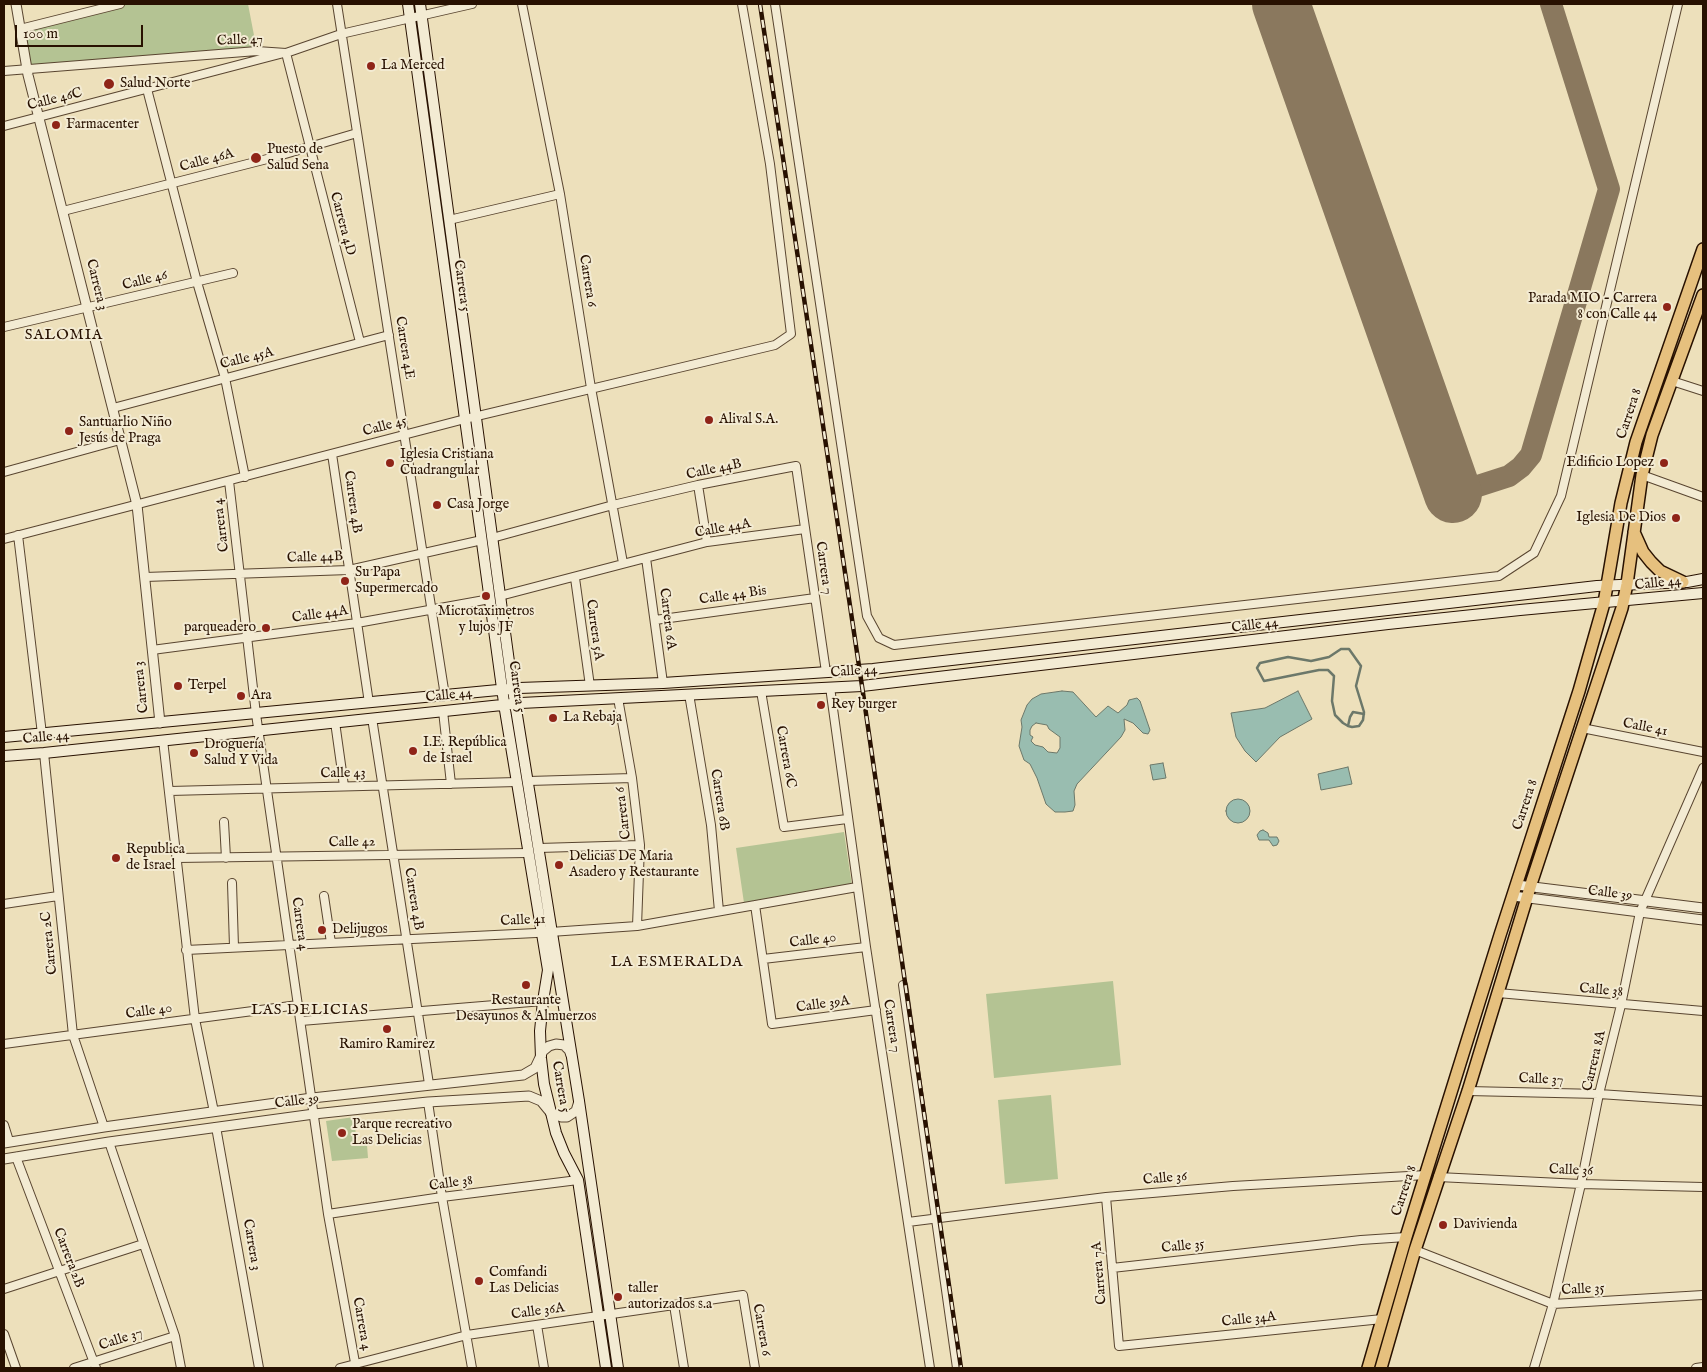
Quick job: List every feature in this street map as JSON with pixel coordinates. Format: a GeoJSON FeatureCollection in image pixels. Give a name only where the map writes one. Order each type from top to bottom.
{"type":"FeatureCollection","features":[{"type":"Feature","properties":{"kind":"main road","name":"Carrera 5"},"geometry":{"type":"LineString","coordinates":[[408,4],[471,417]]}},
{"type":"Feature","properties":{"kind":"main road","name":"Carrera 5"},"geometry":{"type":"LineString","coordinates":[[420,4],[449,220],[471,417],[508,690],[505,704],[548,970],[540,1031],[544,1084],[550,1112],[564,1153],[578,1180],[606,1368]]}},
{"type":"Feature","properties":{"kind":"main road","name":"Carrera 8"},"geometry":{"type":"LineString","coordinates":[[1368,1368],[1406,1237],[1579,691],[1604,603],[1621,503],[1636,442],[1703,249]]}},
{"type":"Feature","properties":{"kind":"main road","name":"Carrera 8"},"geometry":{"type":"LineString","coordinates":[[1381,1368],[1415,1250],[1468,1091],[1526,898],[1623,602],[1642,474],[1652,435],[1703,295]]}},
{"type":"Feature","properties":{"kind":"main road"},"geometry":{"type":"LineString","coordinates":[[1634,529],[1637,541],[1651,562],[1660,571],[1683,582]]}},
{"type":"Feature","properties":{"kind":"main road","name":"Calle 44"},"geometry":{"type":"LineString","coordinates":[[4,738],[508,690],[663,683],[892,666],[1607,586],[1683,582],[1703,579]]}},
{"type":"Feature","properties":{"kind":"main road","name":"Calle 44"},"geometry":{"type":"LineString","coordinates":[[4,756],[516,703],[862,686],[1426,620],[1703,593]]}},
{"type":"Feature","properties":{"kind":"main road","name":"Carrera 5"},"geometry":{"type":"LineString","coordinates":[[508,690],[516,703],[529,781],[580,1101],[618,1368]]}},
{"type":"Feature","properties":{"kind":"street","name":"Carrera 3"},"geometry":{"type":"LineString","coordinates":[[16,4],[27,69],[137,505],[160,723]]}},
{"type":"Feature","properties":{"kind":"street"},"geometry":{"type":"LineString","coordinates":[[20,29],[120,4]]}},
{"type":"Feature","properties":{"kind":"street","name":"Carrera 4E"},"geometry":{"type":"LineString","coordinates":[[337,4],[445,696]]}},
{"type":"Feature","properties":{"kind":"street","name":"Calle 47"},"geometry":{"type":"LineString","coordinates":[[4,71],[257,51],[286,53],[341,34],[472,4]]}},
{"type":"Feature","properties":{"kind":"street","name":"Carrera 6"},"geometry":{"type":"LineString","coordinates":[[522,4],[560,194],[591,388],[623,563]]}},
{"type":"Feature","properties":{"kind":"street","name":"Calle 45"},"geometry":{"type":"LineString","coordinates":[[4,539],[471,417],[775,345],[792,334],[770,164],[742,4]]}},
{"type":"Feature","properties":{"kind":"street"},"geometry":{"type":"LineString","coordinates":[[775,4],[867,616],[879,638],[894,645],[1499,576],[1534,553],[1561,496],[1678,4]]}},
{"type":"Feature","properties":{"kind":"street","name":"Calle 46C"},"geometry":{"type":"LineString","coordinates":[[4,126],[286,53]]}},
{"type":"Feature","properties":{"kind":"street","name":"Carrera 4D"},"geometry":{"type":"LineString","coordinates":[[286,53],[360,342]]}},
{"type":"Feature","properties":{"kind":"street"},"geometry":{"type":"LineString","coordinates":[[147,89],[197,282],[225,378],[245,477]]}},
{"type":"Feature","properties":{"kind":"street","name":"Calle 46A"},"geometry":{"type":"LineString","coordinates":[[63,210],[357,133]]}},
{"type":"Feature","properties":{"kind":"street"},"geometry":{"type":"LineString","coordinates":[[449,220],[560,194]]}},
{"type":"Feature","properties":{"kind":"street","name":"Calle 46"},"geometry":{"type":"LineString","coordinates":[[4,327],[233,273]]}},
{"type":"Feature","properties":{"kind":"street","name":"Calle 45A"},"geometry":{"type":"LineString","coordinates":[[113,408],[389,335]]}},
{"type":"Feature","properties":{"kind":"street"},"geometry":{"type":"LineString","coordinates":[[1672,381],[1703,391]]}},
{"type":"Feature","properties":{"kind":"street"},"geometry":{"type":"LineString","coordinates":[[4,472],[120,440]]}},
{"type":"Feature","properties":{"kind":"street","name":"Carrera 4B"},"geometry":{"type":"LineString","coordinates":[[332,454],[369,703]]}},
{"type":"Feature","properties":{"kind":"street","name":"Calle 44B"},"geometry":{"type":"LineString","coordinates":[[145,577],[349,570],[487,539],[613,505],[698,485],[796,466]]}},
{"type":"Feature","properties":{"kind":"street","name":"Carrera 7"},"geometry":{"type":"LineString","coordinates":[[796,466],[826,672]]}},
{"type":"Feature","properties":{"kind":"street"},"geometry":{"type":"LineString","coordinates":[[1642,474],[1703,497]]}},
{"type":"Feature","properties":{"kind":"street","name":"Carrera 4"},"geometry":{"type":"LineString","coordinates":[[229,481],[256,714],[328,1214],[355,1366]]}},
{"type":"Feature","properties":{"kind":"street"},"geometry":{"type":"LineString","coordinates":[[698,485],[707,542]]}},
{"type":"Feature","properties":{"kind":"street","name":"Calle 44A"},"geometry":{"type":"LineString","coordinates":[[152,650],[357,623],[432,610],[495,598],[707,542],[805,529]]}},
{"type":"Feature","properties":{"kind":"street"},"geometry":{"type":"LineString","coordinates":[[18,535],[42,734]]}},
{"type":"Feature","properties":{"kind":"street","name":"Carrera 6A"},"geometry":{"type":"LineString","coordinates":[[646,558],[663,683]]}},
{"type":"Feature","properties":{"kind":"street","name":"Carrera 5A"},"geometry":{"type":"LineString","coordinates":[[574,578],[590,686]]}},
{"type":"Feature","properties":{"kind":"street","name":"Calle 44 Bis"},"geometry":{"type":"LineString","coordinates":[[655,620],[814,598]]}},
{"type":"Feature","properties":{"kind":"street","name":"Carrera 7"},"geometry":{"type":"LineString","coordinates":[[830,687],[857,887],[930,1368]]}},
{"type":"Feature","properties":{"kind":"street","name":"Carrera 6C"},"geometry":{"type":"LineString","coordinates":[[761,691],[784,828],[848,819]]}},
{"type":"Feature","properties":{"kind":"street","name":"Carrera 6B"},"geometry":{"type":"LineString","coordinates":[[689,694],[711,826],[718,911]]}},
{"type":"Feature","properties":{"kind":"street","name":"Carrera 6"},"geometry":{"type":"LineString","coordinates":[[618,698],[632,778],[640,845],[636,926]]}},
{"type":"Feature","properties":{"kind":"street"},"geometry":{"type":"LineString","coordinates":[[443,711],[451,784]]}},
{"type":"Feature","properties":{"kind":"street","name":"Carrera 4B"},"geometry":{"type":"LineString","coordinates":[[372,718],[429,1084]]}},
{"type":"Feature","properties":{"kind":"street"},"geometry":{"type":"LineString","coordinates":[[336,722],[344,786]]}},
{"type":"Feature","properties":{"kind":"street","name":"Calle 41"},"geometry":{"type":"LineString","coordinates":[[1582,728],[1703,752]]}},
{"type":"Feature","properties":{"kind":"street"},"geometry":{"type":"LineString","coordinates":[[163,740],[195,1018],[214,1112]]}},
{"type":"Feature","properties":{"kind":"street","name":"Carrera 2C"},"geometry":{"type":"LineString","coordinates":[[44,753],[72,1035],[104,1127]]}},
{"type":"Feature","properties":{"kind":"street","name":"Carrera 8A"},"geometry":{"type":"LineString","coordinates":[[1534,1368],[1553,1304],[1581,1184],[1640,912],[1703,768]]}},
{"type":"Feature","properties":{"kind":"street"},"geometry":{"type":"LineString","coordinates":[[529,781],[632,778]]}},
{"type":"Feature","properties":{"kind":"street","name":"Calle 43"},"geometry":{"type":"LineString","coordinates":[[170,791],[517,782]]}},
{"type":"Feature","properties":{"kind":"street"},"geometry":{"type":"LineString","coordinates":[[224,822],[226,858]]}},
{"type":"Feature","properties":{"kind":"street"},"geometry":{"type":"LineString","coordinates":[[539,848],[640,845]]}},
{"type":"Feature","properties":{"kind":"street","name":"Calle 42"},"geometry":{"type":"LineString","coordinates":[[177,858],[528,853]]}},
{"type":"Feature","properties":{"kind":"street"},"geometry":{"type":"LineString","coordinates":[[232,884],[234,947]]}},
{"type":"Feature","properties":{"kind":"street","name":"Calle 39"},"geometry":{"type":"LineString","coordinates":[[1517,885],[1703,908]]}},
{"type":"Feature","properties":{"kind":"street","name":"Calle 41"},"geometry":{"type":"LineString","coordinates":[[186,950],[541,933],[636,926],[857,887]]}},
{"type":"Feature","properties":{"kind":"street"},"geometry":{"type":"LineString","coordinates":[[4,904],[58,896]]}},
{"type":"Feature","properties":{"kind":"street"},"geometry":{"type":"LineString","coordinates":[[324,896],[331,943]]}},
{"type":"Feature","properties":{"kind":"street","name":"Calle 39"},"geometry":{"type":"LineString","coordinates":[[1513,896],[1703,920]]}},
{"type":"Feature","properties":{"kind":"street"},"geometry":{"type":"LineString","coordinates":[[755,905],[763,959]]}},
{"type":"Feature","properties":{"kind":"street","name":"Calle 40"},"geometry":{"type":"LineString","coordinates":[[763,959],[866,947]]}},
{"type":"Feature","properties":{"kind":"street","name":"Calle 39A"},"geometry":{"type":"LineString","coordinates":[[763,959],[772,1024],[876,1010]]}},
{"type":"Feature","properties":{"kind":"street"},"geometry":{"type":"LineString","coordinates":[[903,985],[957,1368]]}},
{"type":"Feature","properties":{"kind":"street","name":"Calle 38"},"geometry":{"type":"LineString","coordinates":[[1498,993],[1703,1012]]}},
{"type":"Feature","properties":{"kind":"street"},"geometry":{"type":"LineString","coordinates":[[301,1021],[543,1001]]}},
{"type":"Feature","properties":{"kind":"street","name":"Calle 40"},"geometry":{"type":"LineString","coordinates":[[4,1044],[298,1005]]}},
{"type":"Feature","properties":{"kind":"street","name":"Calle 39"},"geometry":{"type":"LineString","coordinates":[[6,1142],[312,1098],[523,1075],[535,1068],[544,1051],[549,1046],[556,1044],[564,1045],[572,1057]]}},
{"type":"Feature","properties":{"kind":"street","name":"Calle 37"},"geometry":{"type":"LineString","coordinates":[[1468,1091],[1599,1094],[1703,1101]]}},
{"type":"Feature","properties":{"kind":"street","name":"Calle 39"},"geometry":{"type":"LineString","coordinates":[[4,1159],[216,1127],[428,1102],[529,1096],[541,1101],[550,1112]]}},
{"type":"Feature","properties":{"kind":"street"},"geometry":{"type":"LineString","coordinates":[[550,1112],[566,1117],[576,1111],[580,1101]]}},
{"type":"Feature","properties":{"kind":"street"},"geometry":{"type":"LineString","coordinates":[[428,1102],[442,1197],[472,1368]]}},
{"type":"Feature","properties":{"kind":"street"},"geometry":{"type":"LineString","coordinates":[[4,1126],[6,1142]]}},
{"type":"Feature","properties":{"kind":"street","name":"Carrera 3"},"geometry":{"type":"LineString","coordinates":[[216,1127],[259,1368]]}},
{"type":"Feature","properties":{"kind":"street"},"geometry":{"type":"LineString","coordinates":[[109,1142],[175,1336],[181,1368]]}},
{"type":"Feature","properties":{"kind":"street","name":"Carrera 2B"},"geometry":{"type":"LineString","coordinates":[[16,1157],[95,1365]]}},
{"type":"Feature","properties":{"kind":"street","name":"Calle 36"},"geometry":{"type":"LineString","coordinates":[[908,1222],[1106,1197],[1234,1186],[1426,1175]]}},
{"type":"Feature","properties":{"kind":"street","name":"Calle 36"},"geometry":{"type":"LineString","coordinates":[[1438,1177],[1581,1184],[1703,1187]]}},
{"type":"Feature","properties":{"kind":"street","name":"Calle 38"},"geometry":{"type":"LineString","coordinates":[[328,1214],[578,1180]]}},
{"type":"Feature","properties":{"kind":"street","name":"Carrera 7A"},"geometry":{"type":"LineString","coordinates":[[1106,1197],[1119,1346]]}},
{"type":"Feature","properties":{"kind":"street","name":"Calle 35"},"geometry":{"type":"LineString","coordinates":[[1112,1268],[1361,1240],[1406,1237]]}},
{"type":"Feature","properties":{"kind":"street"},"geometry":{"type":"LineString","coordinates":[[4,1289],[144,1244]]}},
{"type":"Feature","properties":{"kind":"street","name":"Calle 35"},"geometry":{"type":"LineString","coordinates":[[1415,1250],[1553,1304],[1703,1295]]}},
{"type":"Feature","properties":{"kind":"street","name":"Carrera 6"},"geometry":{"type":"LineString","coordinates":[[743,1295],[755,1368]]}},
{"type":"Feature","properties":{"kind":"street","name":"Calle 36A"},"geometry":{"type":"LineString","coordinates":[[340,1368],[355,1366],[467,1335],[743,1295]]}},
{"type":"Feature","properties":{"kind":"street"},"geometry":{"type":"LineString","coordinates":[[674,1305],[684,1368]]}},
{"type":"Feature","properties":{"kind":"street","name":"Calle 34A"},"geometry":{"type":"LineString","coordinates":[[1119,1346],[1382,1319]]}},
{"type":"Feature","properties":{"kind":"street"},"geometry":{"type":"LineString","coordinates":[[537,1325],[544,1368]]}},
{"type":"Feature","properties":{"kind":"street"},"geometry":{"type":"LineString","coordinates":[[4,1334],[16,1368]]}},
{"type":"Feature","properties":{"kind":"street","name":"Calle 37"},"geometry":{"type":"LineString","coordinates":[[74,1368],[95,1365],[175,1336]]}},
{"type":"Feature","properties":{"kind":"street"},"geometry":{"type":"LineString","coordinates":[[1696,1368],[1703,1367]]}},
{"type":"Feature","properties":{"kind":"green space"},"geometry":{"type":"Polygon","coordinates":[[[120,4],[248,4],[257,51],[27,69],[20,29],[120,4]]]}},
{"type":"Feature","properties":{"kind":"green space"},"geometry":{"type":"Polygon","coordinates":[[[844,832],[852,886],[744,903],[736,848],[844,832]]]}},
{"type":"Feature","properties":{"kind":"green space"},"geometry":{"type":"Polygon","coordinates":[[[1113,981],[1121,1065],[994,1078],[986,994],[1113,981]]]}},
{"type":"Feature","properties":{"kind":"green space"},"geometry":{"type":"Polygon","coordinates":[[[1051,1095],[1058,1179],[1005,1184],[998,1100],[1051,1095]]]}},
{"type":"Feature","properties":{"kind":"green space","name":"Parque recreativo Las Delicias"},"geometry":{"type":"Polygon","coordinates":[[[354,1117],[357,1145],[367,1145],[368,1158],[332,1161],[326,1121],[354,1117]]]}},
{"type":"Feature","properties":{"kind":"water"},"geometry":{"type":"Polygon","coordinates":[[[1062,691],[1073,692],[1096,717],[1108,706],[1118,713],[1127,705],[1129,700],[1137,698],[1140,701],[1150,730],[1148,734],[1143,733],[1133,723],[1124,719],[1125,730],[1121,737],[1077,784],[1074,791],[1075,805],[1073,811],[1055,812],[1046,804],[1037,778],[1030,764],[1024,760],[1019,746],[1022,727],[1021,720],[1027,705],[1032,699],[1041,694],[1062,691]],[[1036,723],[1032,726],[1030,735],[1033,737],[1031,741],[1048,752],[1057,753],[1060,748],[1060,737],[1049,729],[1047,725],[1036,723]]]}},
{"type":"Feature","properties":{"kind":"water"},"geometry":{"type":"Polygon","coordinates":[[[1298,691],[1312,719],[1280,737],[1256,762],[1245,751],[1236,737],[1231,713],[1265,708],[1298,691]]]}},
{"type":"Feature","properties":{"kind":"water"},"geometry":{"type":"Polygon","coordinates":[[[1163,763],[1166,778],[1153,780],[1150,765],[1163,763]]]}},
{"type":"Feature","properties":{"kind":"water"},"geometry":{"type":"Polygon","coordinates":[[[1348,767],[1352,784],[1321,790],[1318,774],[1348,767]]]}},
{"type":"Feature","properties":{"kind":"water"},"geometry":{"type":"Polygon","coordinates":[[[1238,799],[1246,803],[1250,811],[1246,819],[1238,823],[1230,819],[1226,811],[1230,803],[1238,799]]]}},
{"type":"Feature","properties":{"kind":"water"},"geometry":{"type":"Polygon","coordinates":[[[1263,830],[1268,833],[1269,837],[1277,837],[1279,841],[1277,845],[1273,846],[1269,840],[1259,840],[1257,835],[1263,830]]]}},
{"type":"Feature","properties":{"kind":"waterway"},"geometry":{"type":"LineString","coordinates":[[1341,649],[1349,649],[1361,666],[1356,686],[1364,712],[1363,720],[1359,726],[1348,726],[1335,715],[1332,701],[1334,676],[1328,670],[1319,670],[1264,681],[1257,668],[1260,663],[1288,657],[1311,661],[1329,657],[1341,649]]}},
{"type":"Feature","properties":{"kind":"waterway"},"geometry":{"type":"LineString","coordinates":[[1348,726],[1353,712],[1364,714]]}},
{"type":"Feature","properties":{"kind":"taxiway"},"geometry":{"type":"LineString","coordinates":[[1453,494],[1509,476],[1521,467],[1531,455],[1609,189],[1551,4]]}},
{"type":"Feature","properties":{"kind":"runway"},"geometry":{"type":"LineString","coordinates":[[1281,4],[1453,494]]}},
{"type":"Feature","properties":{"kind":"railway"},"geometry":{"type":"LineString","coordinates":[[760,4],[961,1368]]}},
{"type":"Feature","properties":{"kind":"place","name":"La Merced"},"geometry":{"type":"Point","coordinates":[371,66]}},
{"type":"Feature","properties":{"kind":"place","name":"Salud Norte"},"geometry":{"type":"Point","coordinates":[109,84]}},
{"type":"Feature","properties":{"kind":"place","name":"Farmacenter"},"geometry":{"type":"Point","coordinates":[56,125]}},
{"type":"Feature","properties":{"kind":"place","name":"Puesto de Salud Sena"},"geometry":{"type":"Point","coordinates":[256,158]}},
{"type":"Feature","properties":{"kind":"place","name":"Parada MIO - Carrera 8 con Calle 44"},"geometry":{"type":"Point","coordinates":[1667,307]}},
{"type":"Feature","properties":{"kind":"place","name":"Alival S.A."},"geometry":{"type":"Point","coordinates":[709,420]}},
{"type":"Feature","properties":{"kind":"place","name":"Santuarlio Niño Jesús de Praga"},"geometry":{"type":"Point","coordinates":[69,431]}},
{"type":"Feature","properties":{"kind":"place","name":"Iglesia Cristiana Cuadrangular"},"geometry":{"type":"Point","coordinates":[390,463]}},
{"type":"Feature","properties":{"kind":"place","name":"Edificio Lopez"},"geometry":{"type":"Point","coordinates":[1664,463]}},
{"type":"Feature","properties":{"kind":"place","name":"Casa Jorge"},"geometry":{"type":"Point","coordinates":[437,505]}},
{"type":"Feature","properties":{"kind":"place","name":"Iglesia De Dios"},"geometry":{"type":"Point","coordinates":[1676,518]}},
{"type":"Feature","properties":{"kind":"place","name":"Su Papa Supermercado"},"geometry":{"type":"Point","coordinates":[345,581]}},
{"type":"Feature","properties":{"kind":"place","name":"Microtaximetros y lujos JF"},"geometry":{"type":"Point","coordinates":[486,596]}},
{"type":"Feature","properties":{"kind":"place","name":"parqueadero"},"geometry":{"type":"Point","coordinates":[266,628]}},
{"type":"Feature","properties":{"kind":"place","name":"Terpel"},"geometry":{"type":"Point","coordinates":[178,686]}},
{"type":"Feature","properties":{"kind":"place","name":"Ara"},"geometry":{"type":"Point","coordinates":[241,696]}},
{"type":"Feature","properties":{"kind":"place","name":"Rey burger"},"geometry":{"type":"Point","coordinates":[821,705]}},
{"type":"Feature","properties":{"kind":"place","name":"La Rebaja"},"geometry":{"type":"Point","coordinates":[553,718]}},
{"type":"Feature","properties":{"kind":"place","name":"I.E. República de Israel"},"geometry":{"type":"Point","coordinates":[413,751]}},
{"type":"Feature","properties":{"kind":"place","name":"Droguería Salud Y Vida"},"geometry":{"type":"Point","coordinates":[194,753]}},
{"type":"Feature","properties":{"kind":"place","name":"Republica de Israel"},"geometry":{"type":"Point","coordinates":[116,858]}},
{"type":"Feature","properties":{"kind":"place","name":"Delicias De Maria Asadero y Restaurante"},"geometry":{"type":"Point","coordinates":[559,865]}},
{"type":"Feature","properties":{"kind":"place","name":"Delijugos"},"geometry":{"type":"Point","coordinates":[322,930]}},
{"type":"Feature","properties":{"kind":"place","name":"Restaurante Desayunos & Almuerzos"},"geometry":{"type":"Point","coordinates":[526,985]}},
{"type":"Feature","properties":{"kind":"place","name":"Ramiro Ramirez"},"geometry":{"type":"Point","coordinates":[387,1029]}},
{"type":"Feature","properties":{"kind":"place","name":"Parque recreativo Las Delicias"},"geometry":{"type":"Point","coordinates":[342,1133]}},
{"type":"Feature","properties":{"kind":"place","name":"Davivienda"},"geometry":{"type":"Point","coordinates":[1443,1225]}},
{"type":"Feature","properties":{"kind":"place","name":"Comfandi Las Delicias"},"geometry":{"type":"Point","coordinates":[479,1281]}},
{"type":"Feature","properties":{"kind":"place","name":"taller autorizados s.a"},"geometry":{"type":"Point","coordinates":[618,1297]}},
{"type":"Feature","properties":{"kind":"district","name":"SALOMIA"},"geometry":{"type":"Point","coordinates":[64,336]}},
{"type":"Feature","properties":{"kind":"district","name":"LA ESMERALDA"},"geometry":{"type":"Point","coordinates":[677,963]}},
{"type":"Feature","properties":{"kind":"district","name":"LAS DELICIAS"},"geometry":{"type":"Point","coordinates":[310,1011]}}]}
